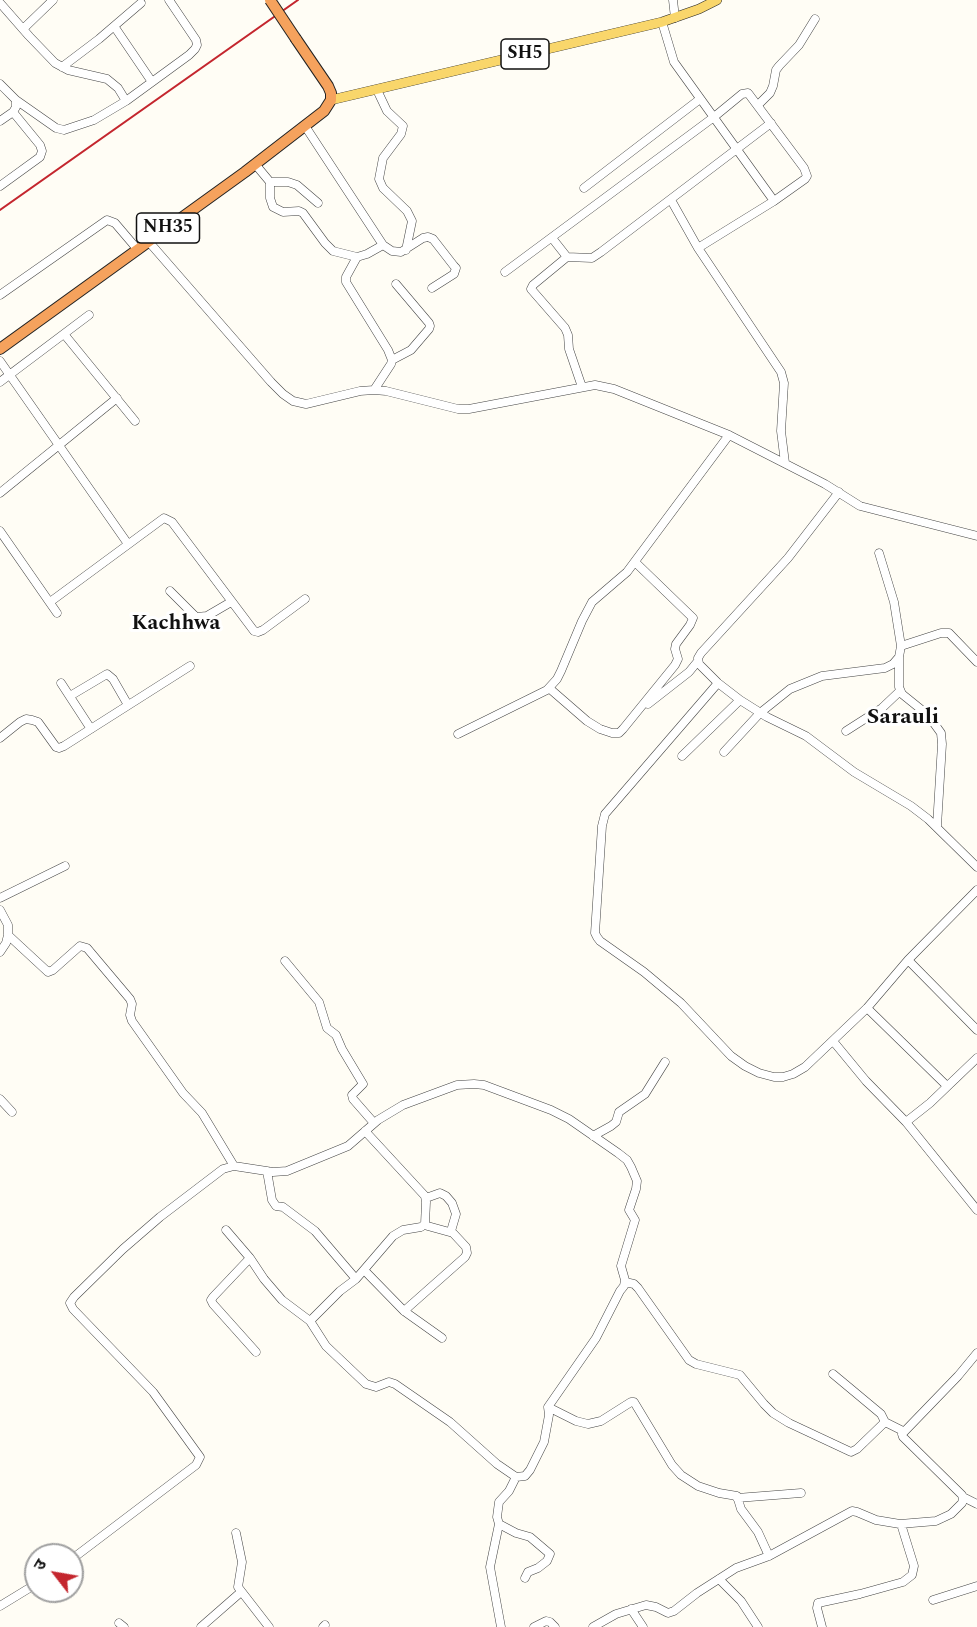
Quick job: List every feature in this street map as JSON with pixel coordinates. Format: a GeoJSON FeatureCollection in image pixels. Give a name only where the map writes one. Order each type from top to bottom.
{"type":"FeatureCollection","features":[{"type":"Feature","properties":{"kind":"highway"},"geometry":{"type":"LineString","coordinates":[[270,0],[328,86],[331,100]]}},
{"type":"Feature","properties":{"kind":"highway","name":"NH35"},"geometry":{"type":"LineString","coordinates":[[0,349],[255,164],[324,111],[331,100]]}},
{"type":"Feature","properties":{"kind":"main road","name":"SH5"},"geometry":{"type":"LineString","coordinates":[[331,100],[662,22],[717,0]]}},
{"type":"Feature","properties":{"kind":"street"},"geometry":{"type":"LineString","coordinates":[[22,29],[53,0]]}},
{"type":"Feature","properties":{"kind":"street"},"geometry":{"type":"LineString","coordinates":[[0,84],[16,100],[56,128],[64,130],[94,120],[126,101],[195,49],[196,40],[169,0]]}},
{"type":"Feature","properties":{"kind":"street"},"geometry":{"type":"LineString","coordinates":[[673,0],[675,18]]}},
{"type":"Feature","properties":{"kind":"street"},"geometry":{"type":"LineString","coordinates":[[0,3],[49,58],[62,67],[107,79],[118,88],[126,101]]}},
{"type":"Feature","properties":{"kind":"street"},"geometry":{"type":"LineString","coordinates":[[62,67],[141,3]]}},
{"type":"Feature","properties":{"kind":"street"},"geometry":{"type":"LineString","coordinates":[[758,105],[770,93],[776,70],[799,45],[815,19]]}},
{"type":"Feature","properties":{"kind":"street"},"geometry":{"type":"LineString","coordinates":[[662,22],[674,62],[774,201]]}},
{"type":"Feature","properties":{"kind":"street"},"geometry":{"type":"LineString","coordinates":[[114,26],[152,82]]}},
{"type":"Feature","properties":{"kind":"street"},"geometry":{"type":"LineString","coordinates":[[377,90],[387,111],[403,126],[401,134],[384,154],[379,179],[383,188],[412,220],[406,250]]}},
{"type":"Feature","properties":{"kind":"street"},"geometry":{"type":"LineString","coordinates":[[505,272],[745,93],[751,96],[758,105],[804,168],[807,176],[774,201],[698,248]]}},
{"type":"Feature","properties":{"kind":"street"},"geometry":{"type":"LineString","coordinates":[[584,188],[700,99]]}},
{"type":"Feature","properties":{"kind":"street"},"geometry":{"type":"LineString","coordinates":[[0,121],[13,112],[16,100]]}},
{"type":"Feature","properties":{"kind":"street"},"geometry":{"type":"LineString","coordinates":[[0,186],[33,163],[40,157],[42,151],[40,145],[13,112]]}},
{"type":"Feature","properties":{"kind":"street"},"geometry":{"type":"LineString","coordinates":[[582,387],[569,350],[565,328],[531,289],[533,285],[567,257],[592,258],[601,252],[771,123]]}},
{"type":"Feature","properties":{"kind":"street"},"geometry":{"type":"LineString","coordinates":[[305,126],[383,245],[398,253],[428,237],[433,239],[456,268],[454,274],[432,288]]}},
{"type":"Feature","properties":{"kind":"street"},"geometry":{"type":"LineString","coordinates":[[255,164],[270,182],[270,198],[273,207],[283,212],[303,213],[329,249],[338,254],[357,257],[383,245]]}},
{"type":"Feature","properties":{"kind":"street"},"geometry":{"type":"LineString","coordinates":[[270,182],[297,184],[318,203]]}},
{"type":"Feature","properties":{"kind":"street"},"geometry":{"type":"LineString","coordinates":[[671,200],[698,248],[782,372],[784,383],[781,431],[785,464]]}},
{"type":"Feature","properties":{"kind":"street"},"geometry":{"type":"LineString","coordinates":[[0,295],[106,220],[115,223],[138,250]]}},
{"type":"Feature","properties":{"kind":"street"},"geometry":{"type":"LineString","coordinates":[[552,238],[567,257]]}},
{"type":"Feature","properties":{"kind":"street"},"geometry":{"type":"LineString","coordinates":[[149,242],[271,382],[293,401],[306,404],[360,391],[374,390],[458,409],[470,409],[595,385],[614,389],[729,435],[839,492],[860,506],[977,536]]}},
{"type":"Feature","properties":{"kind":"street"},"geometry":{"type":"LineString","coordinates":[[357,257],[346,277],[346,282],[392,360],[374,390]]}},
{"type":"Feature","properties":{"kind":"street"},"geometry":{"type":"LineString","coordinates":[[392,360],[411,350],[430,326],[396,285]]}},
{"type":"Feature","properties":{"kind":"street"},"geometry":{"type":"LineString","coordinates":[[0,382],[89,315]]}},
{"type":"Feature","properties":{"kind":"street"},"geometry":{"type":"LineString","coordinates":[[64,334],[135,421]]}},
{"type":"Feature","properties":{"kind":"street"},"geometry":{"type":"LineString","coordinates":[[0,361],[128,544]]}},
{"type":"Feature","properties":{"kind":"street"},"geometry":{"type":"LineString","coordinates":[[0,493],[117,398]]}},
{"type":"Feature","properties":{"kind":"street"},"geometry":{"type":"LineString","coordinates":[[458,735],[549,688],[561,671],[592,602],[624,575],[635,562],[729,435]]}},
{"type":"Feature","properties":{"kind":"street"},"geometry":{"type":"LineString","coordinates":[[635,714],[689,672],[701,653],[788,558],[839,492]]}},
{"type":"Feature","properties":{"kind":"street"},"geometry":{"type":"LineString","coordinates":[[50,603],[164,518],[172,522],[249,628],[254,631],[258,632],[304,599]]}},
{"type":"Feature","properties":{"kind":"street"},"geometry":{"type":"LineString","coordinates":[[0,531],[57,613]]}},
{"type":"Feature","properties":{"kind":"street"},"geometry":{"type":"LineString","coordinates":[[879,553],[894,602],[901,646],[900,691],[928,715],[941,733],[937,826]]}},
{"type":"Feature","properties":{"kind":"street"},"geometry":{"type":"LineString","coordinates":[[549,688],[587,721],[612,733],[621,732],[677,662],[676,646],[693,620],[691,615],[635,562]]}},
{"type":"Feature","properties":{"kind":"street"},"geometry":{"type":"LineString","coordinates":[[170,591],[196,616],[207,616],[231,602]]}},
{"type":"Feature","properties":{"kind":"street"},"geometry":{"type":"LineString","coordinates":[[901,646],[941,633],[949,633],[977,662]]}},
{"type":"Feature","properties":{"kind":"street"},"geometry":{"type":"LineString","coordinates":[[724,752],[760,713],[784,693],[810,680],[833,674],[885,668],[899,657]]}},
{"type":"Feature","properties":{"kind":"street"},"geometry":{"type":"LineString","coordinates":[[698,661],[718,683],[740,700],[813,741],[863,778],[911,806],[937,826],[977,867]]}},
{"type":"Feature","properties":{"kind":"street"},"geometry":{"type":"LineString","coordinates":[[0,738],[26,719],[38,722],[51,742],[59,748],[190,666]]}},
{"type":"Feature","properties":{"kind":"street"},"geometry":{"type":"LineString","coordinates":[[70,696],[107,674],[129,705]]}},
{"type":"Feature","properties":{"kind":"street"},"geometry":{"type":"LineString","coordinates":[[61,683],[91,729]]}},
{"type":"Feature","properties":{"kind":"street"},"geometry":{"type":"LineString","coordinates":[[718,683],[605,814],[602,826],[596,935],[600,941],[644,972],[681,1003],[731,1056],[759,1073],[774,1077],[793,1074],[805,1066],[867,1008],[908,960],[977,890]]}},
{"type":"Feature","properties":{"kind":"street"},"geometry":{"type":"LineString","coordinates":[[846,731],[882,708],[900,691]]}},
{"type":"Feature","properties":{"kind":"street"},"geometry":{"type":"LineString","coordinates":[[682,756],[740,700]]}},
{"type":"Feature","properties":{"kind":"street"},"geometry":{"type":"LineString","coordinates":[[0,898],[65,866]]}},
{"type":"Feature","properties":{"kind":"street"},"geometry":{"type":"LineString","coordinates":[[0,910],[8,925],[9,934],[0,952]]}},
{"type":"Feature","properties":{"kind":"street"},"geometry":{"type":"LineString","coordinates":[[9,934],[48,972],[80,946],[87,948],[130,999],[132,1021],[183,1093],[202,1113],[234,1166]]}},
{"type":"Feature","properties":{"kind":"street"},"geometry":{"type":"LineString","coordinates":[[908,960],[977,1030]]}},
{"type":"Feature","properties":{"kind":"street"},"geometry":{"type":"LineString","coordinates":[[285,961],[319,1002],[327,1028],[336,1035],[363,1084],[352,1095],[353,1099],[374,1123]]}},
{"type":"Feature","properties":{"kind":"street"},"geometry":{"type":"LineString","coordinates":[[867,1008],[947,1086]]}},
{"type":"Feature","properties":{"kind":"street"},"geometry":{"type":"LineString","coordinates":[[833,1041],[906,1122],[977,1210]]}},
{"type":"Feature","properties":{"kind":"street"},"geometry":{"type":"LineString","coordinates":[[906,1122],[930,1103],[977,1058]]}},
{"type":"Feature","properties":{"kind":"street"},"geometry":{"type":"LineString","coordinates":[[593,1136],[611,1126],[616,1122],[619,1112],[645,1095],[665,1062]]}},
{"type":"Feature","properties":{"kind":"street"},"geometry":{"type":"LineString","coordinates":[[84,1550],[196,1465],[200,1457],[153,1392],[73,1309],[70,1303],[123,1249],[160,1216],[219,1172],[234,1166],[273,1172],[287,1171],[343,1149],[374,1123],[403,1105],[457,1085],[474,1084],[484,1085],[558,1113],[627,1160],[637,1181],[629,1210],[635,1220],[621,1266],[625,1282],[596,1338],[548,1407],[549,1415],[544,1442],[525,1476],[516,1477],[497,1464],[450,1422],[395,1384],[390,1382],[376,1387],[366,1384],[326,1346],[310,1321],[282,1300],[226,1230]]}},
{"type":"Feature","properties":{"kind":"street"},"geometry":{"type":"LineString","coordinates":[[0,1100],[12,1112]]}},
{"type":"Feature","properties":{"kind":"street"},"geometry":{"type":"LineString","coordinates":[[365,1131],[426,1198],[424,1225]]}},
{"type":"Feature","properties":{"kind":"street"},"geometry":{"type":"LineString","coordinates":[[267,1171],[272,1200],[276,1206],[283,1207],[315,1231],[356,1279]]}},
{"type":"Feature","properties":{"kind":"street"},"geometry":{"type":"LineString","coordinates":[[426,1198],[440,1193],[452,1203],[456,1214],[450,1231]]}},
{"type":"Feature","properties":{"kind":"street"},"geometry":{"type":"LineString","coordinates":[[310,1321],[340,1291],[356,1279],[393,1236],[403,1230],[424,1225],[455,1234],[466,1247],[466,1255],[404,1311]]}},
{"type":"Feature","properties":{"kind":"street"},"geometry":{"type":"LineString","coordinates":[[250,1258],[211,1300],[256,1352]]}},
{"type":"Feature","properties":{"kind":"street"},"geometry":{"type":"LineString","coordinates":[[364,1270],[404,1311],[442,1338]]}},
{"type":"Feature","properties":{"kind":"street"},"geometry":{"type":"LineString","coordinates":[[625,1282],[633,1283],[638,1288],[689,1360],[696,1364],[740,1375],[764,1404],[781,1418],[851,1452],[885,1422]]}},
{"type":"Feature","properties":{"kind":"street"},"geometry":{"type":"LineString","coordinates":[[977,1353],[958,1376],[903,1431],[903,1437],[963,1497],[977,1504]]}},
{"type":"Feature","properties":{"kind":"street"},"geometry":{"type":"LineString","coordinates":[[833,1374],[881,1414],[885,1422],[903,1431]]}},
{"type":"Feature","properties":{"kind":"street"},"geometry":{"type":"LineString","coordinates":[[548,1407],[576,1421],[588,1424],[601,1421],[634,1402],[681,1475],[698,1486],[737,1496],[741,1509],[758,1532],[769,1556]]}},
{"type":"Feature","properties":{"kind":"street"},"geometry":{"type":"LineString","coordinates":[[501,1627],[490,1567],[499,1524],[497,1517],[500,1502],[510,1491],[516,1477]]}},
{"type":"Feature","properties":{"kind":"street"},"geometry":{"type":"LineString","coordinates":[[737,1498],[801,1493]]}},
{"type":"Feature","properties":{"kind":"street"},"geometry":{"type":"LineString","coordinates":[[593,1627],[616,1614],[651,1605],[671,1613],[736,1568],[769,1556],[852,1511],[880,1521],[901,1524],[936,1521],[946,1518],[962,1503],[963,1497]]}},
{"type":"Feature","properties":{"kind":"street"},"geometry":{"type":"LineString","coordinates":[[499,1524],[516,1533],[528,1535],[550,1554],[547,1561],[528,1572],[525,1578]]}},
{"type":"Feature","properties":{"kind":"street"},"geometry":{"type":"LineString","coordinates":[[822,1627],[817,1608],[818,1603],[892,1585],[908,1580],[912,1575],[914,1566],[901,1524]]}},
{"type":"Feature","properties":{"kind":"street"},"geometry":{"type":"LineString","coordinates":[[236,1533],[242,1562],[237,1584],[267,1626]]}},
{"type":"Feature","properties":{"kind":"street"},"geometry":{"type":"LineString","coordinates":[[720,1579],[741,1601],[758,1627]]}},
{"type":"Feature","properties":{"kind":"street"},"geometry":{"type":"LineString","coordinates":[[933,1600],[977,1586]]}},
{"type":"Feature","properties":{"kind":"street"},"geometry":{"type":"LineString","coordinates":[[0,1606],[24,1591]]}},
{"type":"Feature","properties":{"kind":"street"},"geometry":{"type":"LineString","coordinates":[[201,1627],[241,1592]]}},
{"type":"Feature","properties":{"kind":"street"},"geometry":{"type":"LineString","coordinates":[[631,1609],[643,1627]]}},
{"type":"Feature","properties":{"kind":"street"},"geometry":{"type":"LineString","coordinates":[[534,1627],[546,1621],[555,1627]]}},
{"type":"Feature","properties":{"kind":"railway"},"geometry":{"type":"LineString","coordinates":[[0,210],[298,0]]}},
{"type":"Feature","properties":{"kind":"district","name":"Kachhwa"},"geometry":{"type":"Point","coordinates":[176,625]}},
{"type":"Feature","properties":{"kind":"district","name":"Sarauli"},"geometry":{"type":"Point","coordinates":[903,719]}}]}
